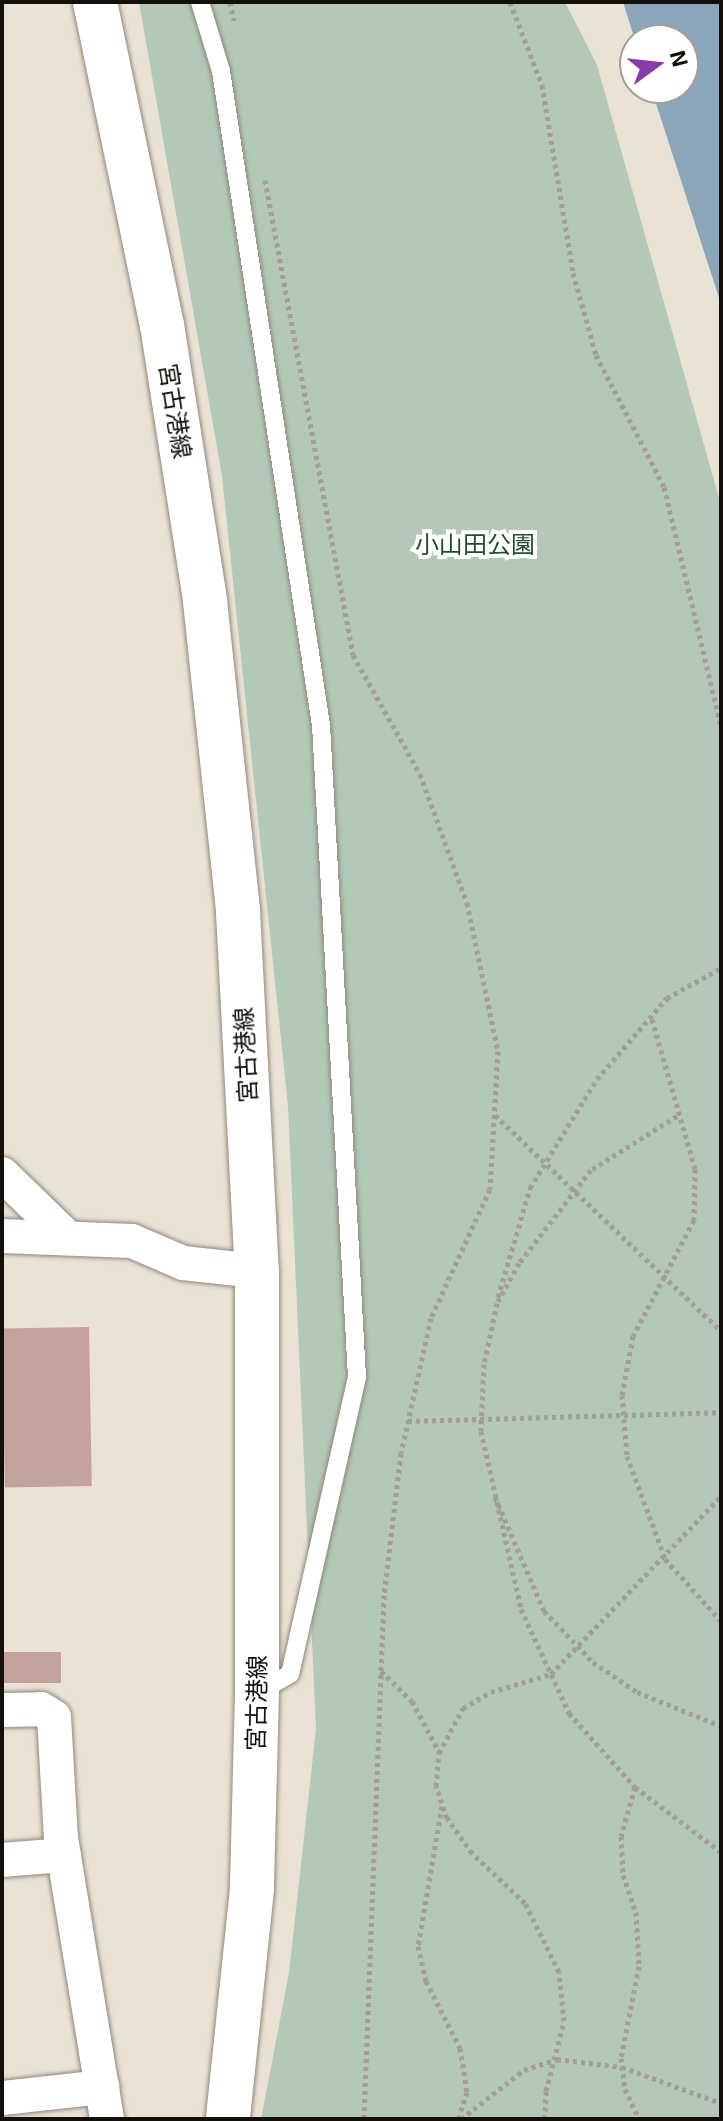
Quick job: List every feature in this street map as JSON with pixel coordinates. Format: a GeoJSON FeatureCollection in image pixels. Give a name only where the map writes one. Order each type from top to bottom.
{"type":"FeatureCollection","features":[{"type":"Feature","properties":{"kind":"main road","name":"宮古港線"},"geometry":{"type":"LineString","coordinates":[[95,2],[162,325],[205,601],[238,912],[257,1271],[257,1693],[252,1889],[228,2119]]}},
{"type":"Feature","properties":{"kind":"street"},"geometry":{"type":"LineString","coordinates":[[2,1174],[66,1236]]}},
{"type":"Feature","properties":{"kind":"street"},"geometry":{"type":"LineString","coordinates":[[2,1236],[66,1236],[132,1241],[183,1263],[257,1271]]}},
{"type":"Feature","properties":{"kind":"street"},"geometry":{"type":"LineString","coordinates":[[2,1710],[41,1709],[54,1717],[64,1855],[104,2103],[2,2098]]}},
{"type":"Feature","properties":{"kind":"street"},"geometry":{"type":"LineString","coordinates":[[2,1860],[64,1855]]}},
{"type":"Feature","properties":{"kind":"lane"},"geometry":{"type":"LineString","coordinates":[[200,2],[221,71],[321,725],[357,1377],[290,1674],[257,1693]]}},
{"type":"Feature","properties":{"kind":"path"},"geometry":{"type":"LineString","coordinates":[[230,2],[236,28]]}},
{"type":"Feature","properties":{"kind":"path"},"geometry":{"type":"LineString","coordinates":[[510,2],[542,85],[573,273],[592,341],[664,487],[721,727]]}},
{"type":"Feature","properties":{"kind":"path"},"geometry":{"type":"LineString","coordinates":[[265,177],[353,655],[420,774],[467,903],[498,1051],[490,1189],[431,1318],[408,1421],[384,1595],[364,2119]]}},
{"type":"Feature","properties":{"kind":"path"},"geometry":{"type":"LineString","coordinates":[[721,968],[667,998],[597,1079],[545,1163],[506,1256],[484,1364],[482,1419],[489,1481],[521,1609],[569,1713],[635,1787],[721,1852]]}},
{"type":"Feature","properties":{"kind":"path"},"geometry":{"type":"LineString","coordinates":[[652,1019],[677,1116],[695,1169],[694,1220],[662,1274],[633,1336],[624,1415],[627,1456],[664,1556],[721,1621]]}},
{"type":"Feature","properties":{"kind":"path"},"geometry":{"type":"LineString","coordinates":[[494,1114],[721,1331]]}},
{"type":"Feature","properties":{"kind":"path"},"geometry":{"type":"LineString","coordinates":[[497,1303],[591,1170],[677,1116]]}},
{"type":"Feature","properties":{"kind":"path"},"geometry":{"type":"LineString","coordinates":[[408,1421],[721,1412]]}},
{"type":"Feature","properties":{"kind":"path"},"geometry":{"type":"LineString","coordinates":[[489,1481],[544,1611],[578,1646],[637,1692],[721,1726]]}},
{"type":"Feature","properties":{"kind":"path"},"geometry":{"type":"LineString","coordinates":[[545,2119],[546,2091],[557,2059],[564,2021],[559,1972],[525,1903],[472,1853],[442,1805],[436,1786],[439,1753],[463,1708],[491,1692],[551,1674],[721,1496]]}},
{"type":"Feature","properties":{"kind":"path"},"geometry":{"type":"LineString","coordinates":[[381,1671],[412,1701],[439,1753]]}},
{"type":"Feature","properties":{"kind":"path"},"geometry":{"type":"LineString","coordinates":[[635,1787],[621,1836],[639,1966],[624,2026],[622,2067],[639,2119]]}},
{"type":"Feature","properties":{"kind":"path"},"geometry":{"type":"LineString","coordinates":[[442,1805],[418,1946],[426,1981],[460,2048],[467,2092],[460,2119]]}},
{"type":"Feature","properties":{"kind":"path"},"geometry":{"type":"LineString","coordinates":[[460,2119],[524,2070],[557,2059],[622,2067],[721,2103]]}},
{"type":"Feature","properties":{"kind":"green space","name":"小山田公園"},"geometry":{"type":"Polygon","coordinates":[[[139,2],[565,2],[597,65],[721,505],[721,2119],[261,2119],[289,1973],[316,1729],[288,1106],[222,476],[139,2]]]}},
{"type":"Feature","properties":{"kind":"water"},"geometry":{"type":"Polygon","coordinates":[[[623,2],[721,2],[721,304],[656,104],[699,104],[699,24],[630,24],[623,2]]]}},
{"type":"Feature","properties":{"kind":"building"},"geometry":{"type":"Polygon","coordinates":[[[89,1327],[92,1486],[5,1487],[2,1329],[89,1327]]]}},
{"type":"Feature","properties":{"kind":"building"},"geometry":{"type":"Polygon","coordinates":[[[2,1652],[61,1652],[61,1683],[2,1683],[2,1652]]]}}]}
